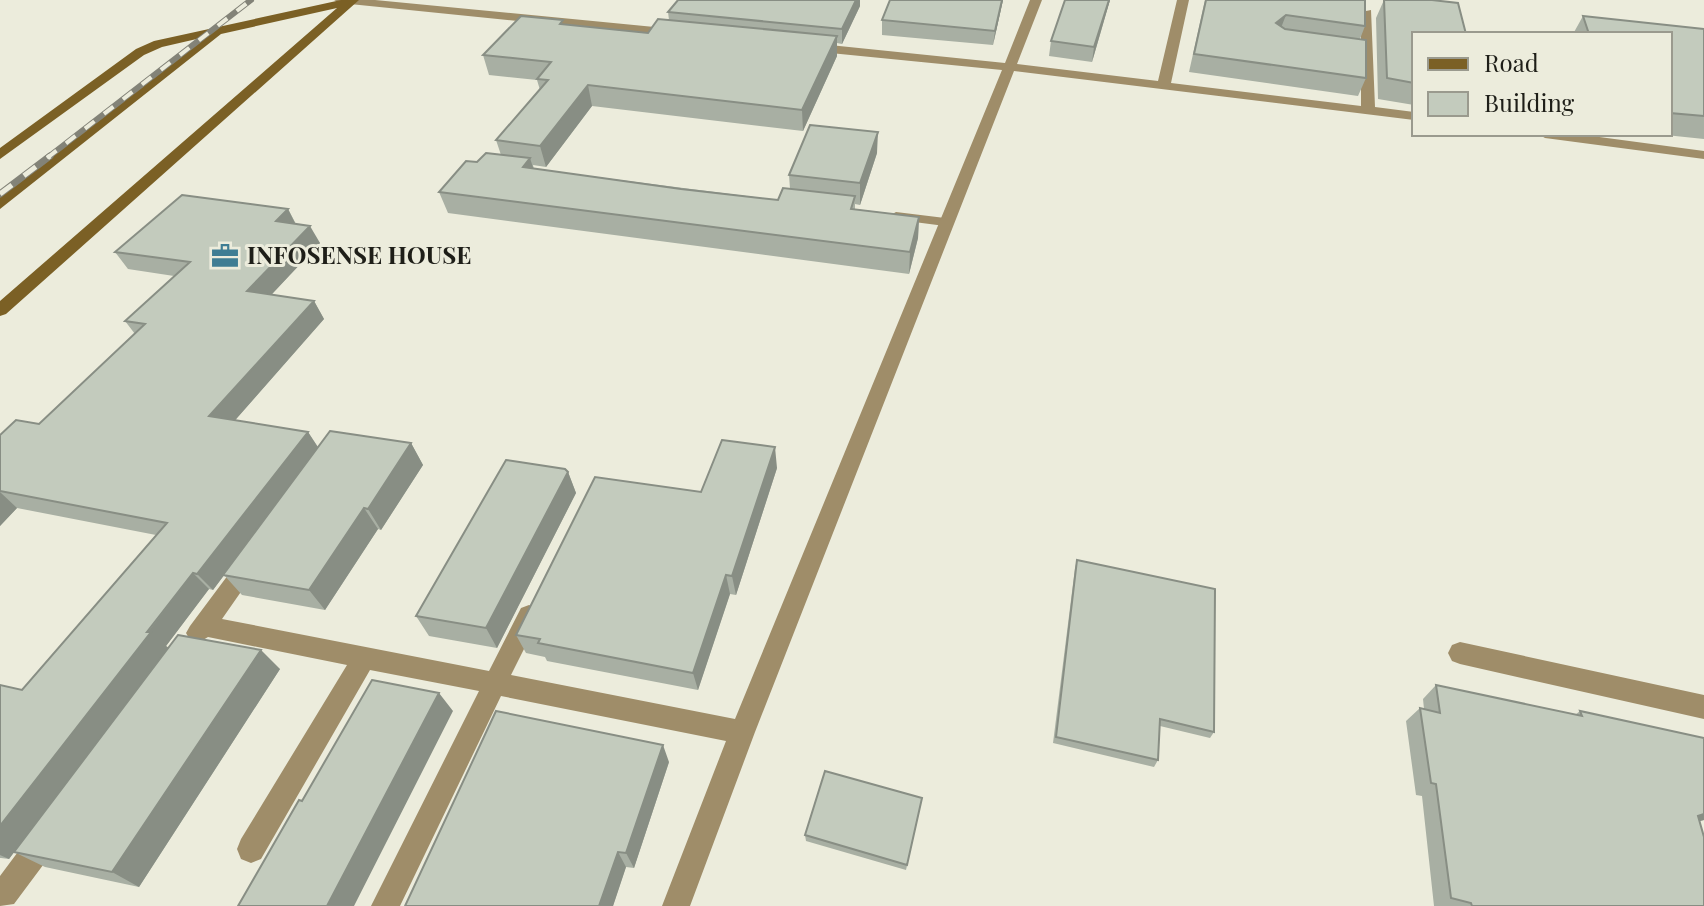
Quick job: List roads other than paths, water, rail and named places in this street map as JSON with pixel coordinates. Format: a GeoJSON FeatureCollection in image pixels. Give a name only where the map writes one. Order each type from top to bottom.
{"type":"FeatureCollection","features":[{"type":"Feature","properties":{"kind":"street"},"geometry":{"type":"LineString","coordinates":[[0,310],[348,0]]}},
{"type":"Feature","properties":{"kind":"street"},"geometry":{"type":"LineString","coordinates":[[0,155],[140,52],[158,44],[348,0],[682,34]]}},
{"type":"Feature","properties":{"kind":"street"},"geometry":{"type":"LineString","coordinates":[[676,906],[742,732],[1036,0]]}},
{"type":"Feature","properties":{"kind":"street"},"geometry":{"type":"LineString","coordinates":[[1164,85],[1183,0]]}},
{"type":"Feature","properties":{"kind":"street"},"geometry":{"type":"LineString","coordinates":[[1367,12],[1368,110]]}},
{"type":"Feature","properties":{"kind":"street"},"geometry":{"type":"LineString","coordinates":[[0,204],[218,30]]}},
{"type":"Feature","properties":{"kind":"street"},"geometry":{"type":"LineString","coordinates":[[792,45],[1011,67],[1412,116]]}},
{"type":"Feature","properties":{"kind":"street"},"geometry":{"type":"LineString","coordinates":[[1353,50],[1367,52]]}},
{"type":"Feature","properties":{"kind":"street"},"geometry":{"type":"LineString","coordinates":[[1560,136],[1704,155]]}},
{"type":"Feature","properties":{"kind":"street"},"geometry":{"type":"LineString","coordinates":[[184,651],[258,552]]}},
{"type":"Feature","properties":{"kind":"street"},"geometry":{"type":"LineString","coordinates":[[385,906],[537,599]]}},
{"type":"Feature","properties":{"kind":"street"},"geometry":{"type":"LineString","coordinates":[[203,626],[742,732]]}},
{"type":"Feature","properties":{"kind":"street"},"geometry":{"type":"LineString","coordinates":[[1460,653],[1704,707]]}},
{"type":"Feature","properties":{"kind":"street"},"geometry":{"type":"LineString","coordinates":[[251,849],[364,658]]}},
{"type":"Feature","properties":{"kind":"street"},"geometry":{"type":"LineString","coordinates":[[4,894],[61,818]]}},
{"type":"Feature","properties":{"kind":"lane"},"geometry":{"type":"LineString","coordinates":[[883,215],[945,222]]}},
{"type":"Feature","properties":{"kind":"railway"},"geometry":{"type":"LineString","coordinates":[[47,158],[251,0]]}},
{"type":"Feature","properties":{"kind":"railway"},"geometry":{"type":"LineString","coordinates":[[0,194],[50,156]]}},
{"type":"Feature","properties":{"kind":"place","name":"INFOSENSE HOUSE"},"geometry":{"type":"Point","coordinates":[225,256]}}]}
